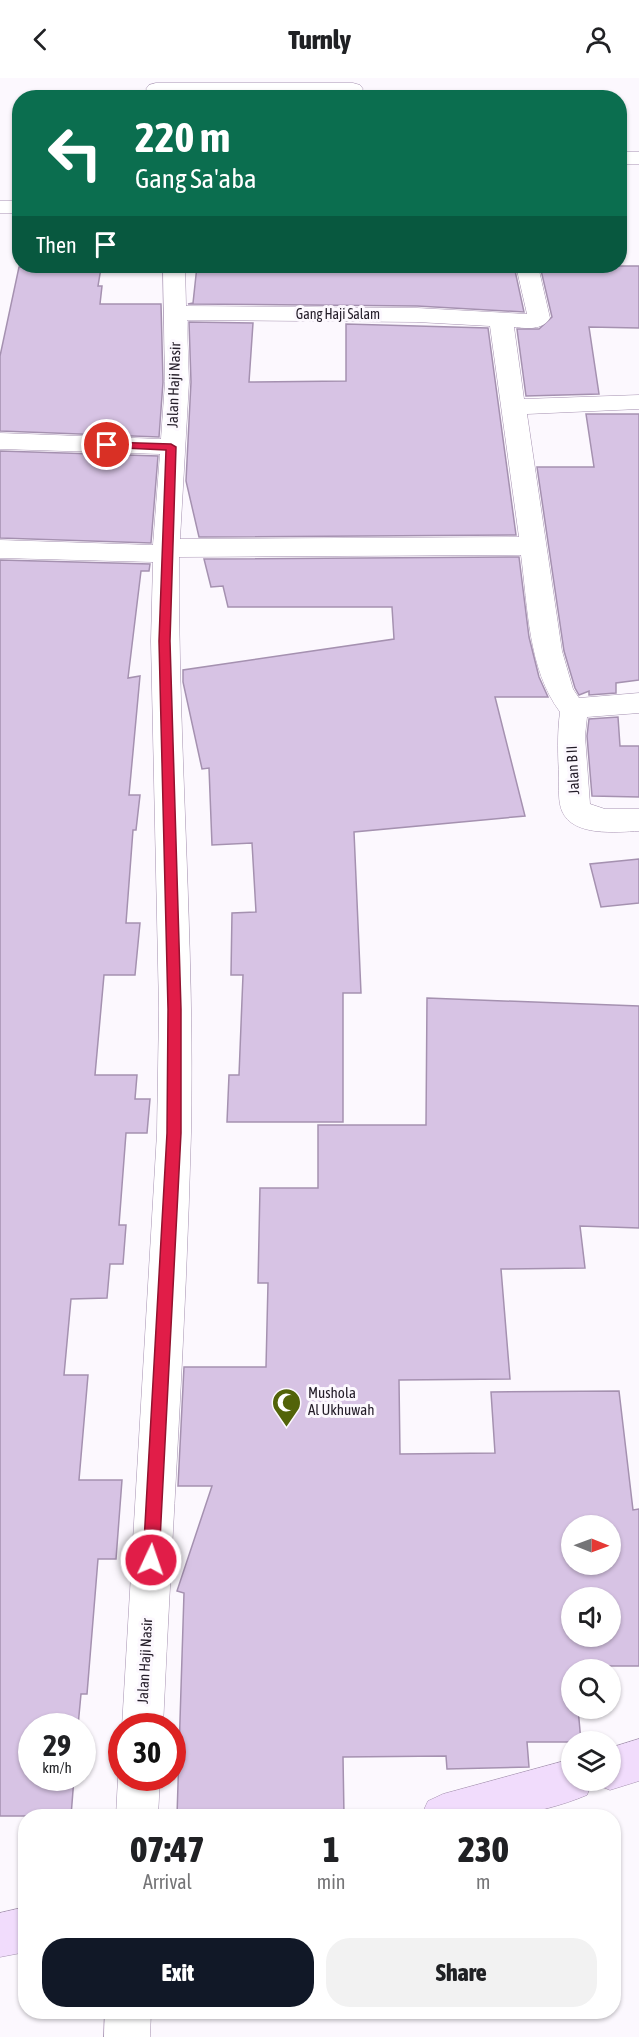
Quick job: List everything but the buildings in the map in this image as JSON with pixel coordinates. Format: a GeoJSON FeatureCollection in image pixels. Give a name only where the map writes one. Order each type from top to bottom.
{"type":"FeatureCollection","features":[{"type":"Feature","properties":{"kind":"main road"},"geometry":{"type":"LineString","coordinates":[[621,1766],[639,1760]]}},
{"type":"Feature","properties":{"kind":"main road"},"geometry":{"type":"LineString","coordinates":[[468,1809],[561,1783]]}},
{"type":"Feature","properties":{"kind":"main road"},"geometry":{"type":"LineString","coordinates":[[0,1935],[18,1931]]}},
{"type":"Feature","properties":{"kind":"street"},"geometry":{"type":"LineString","coordinates":[[153,86],[353,89]]}},
{"type":"Feature","properties":{"kind":"street","name":"Jalan Haji Nasir"},"geometry":{"type":"LineString","coordinates":[[143,1713],[174,1133],[175,1009],[165,641],[166,551],[177,382],[174,273]]}},
{"type":"Feature","properties":{"kind":"street","name":"Gang Haji Salam"},"geometry":{"type":"LineString","coordinates":[[174,313],[417,315],[534,321],[539,318],[529,273]]}},
{"type":"Feature","properties":{"kind":"street"},"geometry":{"type":"LineString","coordinates":[[501,319],[548,651],[560,692],[573,724]]}},
{"type":"Feature","properties":{"kind":"street"},"geometry":{"type":"LineString","coordinates":[[513,407],[639,402]]}},
{"type":"Feature","properties":{"kind":"street"},"geometry":{"type":"LineString","coordinates":[[0,441],[171,447]]}},
{"type":"Feature","properties":{"kind":"street"},"geometry":{"type":"LineString","coordinates":[[0,549],[166,551],[532,546]]}},
{"type":"Feature","properties":{"kind":"street"},"geometry":{"type":"LineString","coordinates":[[573,724],[580,707],[639,703]]}},
{"type":"Feature","properties":{"kind":"street","name":"Jalan B II"},"geometry":{"type":"LineString","coordinates":[[573,724],[575,808],[582,816],[594,820],[639,820]]}},
{"type":"Feature","properties":{"kind":"street"},"geometry":{"type":"LineString","coordinates":[[137,1809],[138,1791]]}},
{"type":"Feature","properties":{"kind":"street"},"geometry":{"type":"LineString","coordinates":[[127,2037],[128,2019]]}},
{"type":"Feature","properties":{"kind":"place","name":"Mushola Al Ukhuwah"},"geometry":{"type":"Point","coordinates":[287,1428]}},
{"type":"Feature","properties":{"kind":"route"},"geometry":{"type":"LineString","coordinates":[[107,445],[171,447],[166,548],[165,641],[175,1009],[174,1133],[151,1560]]}}]}
